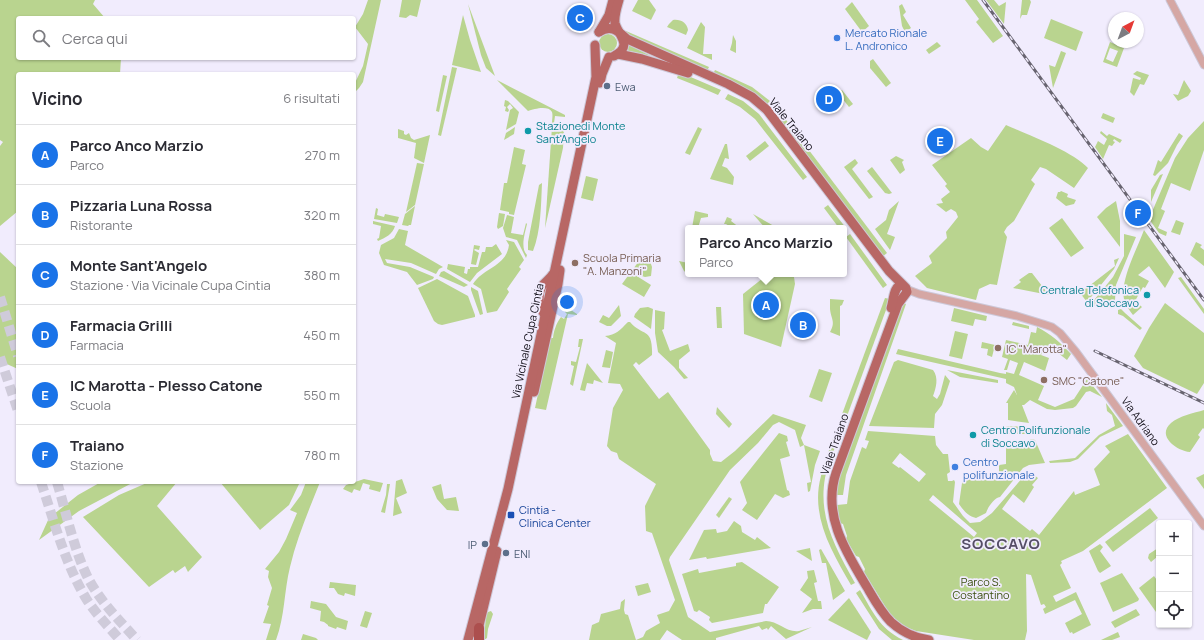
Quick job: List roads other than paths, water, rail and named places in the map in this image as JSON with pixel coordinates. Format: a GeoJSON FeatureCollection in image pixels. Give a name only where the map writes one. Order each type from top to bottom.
{"type":"FeatureCollection","features":[{"type":"Feature","properties":{"kind":"highway"},"geometry":{"type":"LineString","coordinates":[[478,628],[479,640]]}},
{"type":"Feature","properties":{"kind":"main road"},"geometry":{"type":"LineString","coordinates":[[612,0],[609,15],[596,36],[595,45],[600,54],[614,55],[622,49],[624,43],[623,38],[615,21],[619,0]]}},
{"type":"Feature","properties":{"kind":"main road"},"geometry":{"type":"LineString","coordinates":[[599,32],[608,28],[614,28],[620,32]]}},
{"type":"Feature","properties":{"kind":"main road","name":"Viale Traiano"},"geometry":{"type":"LineString","coordinates":[[620,32],[627,39],[727,86],[765,112],[853,228],[891,281],[901,291],[893,305],[846,434],[829,473],[826,501],[828,521],[833,536],[858,583],[883,622],[895,633],[910,640]]}},
{"type":"Feature","properties":{"kind":"main road","name":"Via Vicinale Cupa Cintia"},"geometry":{"type":"LineString","coordinates":[[475,640],[514,484],[554,279],[596,77],[595,45]]}},
{"type":"Feature","properties":{"kind":"main road","name":"Viale Traiano"},"geometry":{"type":"LineString","coordinates":[[614,55],[678,69],[708,78]]}},
{"type":"Feature","properties":{"kind":"main road","name":"Via Vicinale Cupa Cintia"},"geometry":{"type":"LineString","coordinates":[[468,640],[508,489],[545,315],[541,310],[540,304],[541,289],[554,279],[561,264],[602,74],[614,55]]}},
{"type":"Feature","properties":{"kind":"main road","name":"Viale Traiano"},"geometry":{"type":"LineString","coordinates":[[846,434],[832,487],[832,509],[837,531],[846,552],[891,622],[907,633],[922,639],[930,640]]}},
{"type":"Feature","properties":{"kind":"street"},"geometry":{"type":"LineString","coordinates":[[1170,0],[1204,65]]}},
{"type":"Feature","properties":{"kind":"street","name":"Via Adriano"},"geometry":{"type":"LineString","coordinates":[[901,291],[1017,316],[1052,327],[1060,333],[1076,352],[1204,526]]}},
{"type":"Feature","properties":{"kind":"tunnel"},"geometry":{"type":"LineString","coordinates":[[0,297],[16,349]]}},
{"type":"Feature","properties":{"kind":"tunnel"},"geometry":{"type":"LineString","coordinates":[[0,357],[16,405]]}},
{"type":"Feature","properties":{"kind":"tunnel"},"geometry":{"type":"LineString","coordinates":[[42,484],[66,557],[79,586],[94,610],[120,640]]}},
{"type":"Feature","properties":{"kind":"tunnel"},"geometry":{"type":"LineString","coordinates":[[58,484],[74,543],[88,578],[104,602],[137,640]]}},
{"type":"Feature","properties":{"kind":"railway"},"geometry":{"type":"LineString","coordinates":[[983,0],[1204,300]]}},
{"type":"Feature","properties":{"kind":"railway"},"geometry":{"type":"LineString","coordinates":[[1095,351],[1204,403]]}},
{"type":"Feature","properties":{"kind":"place","name":"Monte Sant'Angelo"},"geometry":{"type":"Point","coordinates":[580,18]}},
{"type":"Feature","properties":{"kind":"place","name":"Mercato Rionale L. Andronico"},"geometry":{"type":"Point","coordinates":[837,38]}},
{"type":"Feature","properties":{"kind":"place","name":"Ewa"},"geometry":{"type":"Point","coordinates":[607,86]}},
{"type":"Feature","properties":{"kind":"place","name":"Farmacia Grilli"},"geometry":{"type":"Point","coordinates":[829,99]}},
{"type":"Feature","properties":{"kind":"place","name":"Stazionedi Monte Sant'Angelo"},"geometry":{"type":"Point","coordinates":[528,131]}},
{"type":"Feature","properties":{"kind":"place","name":"IC Marotta - Plesso Catone"},"geometry":{"type":"Point","coordinates":[940,141]}},
{"type":"Feature","properties":{"kind":"place","name":"Traiano"},"geometry":{"type":"Point","coordinates":[1138,213]}},
{"type":"Feature","properties":{"kind":"place","name":"Scuola Primaria \"A. Manzoni\""},"geometry":{"type":"Point","coordinates":[575,263]}},
{"type":"Feature","properties":{"kind":"place","name":"Centrale Telefonica di Soccavo"},"geometry":{"type":"Point","coordinates":[1147,295]}},
{"type":"Feature","properties":{"kind":"place","name":"Parco Anco Marzio"},"geometry":{"type":"Point","coordinates":[766,305]}},
{"type":"Feature","properties":{"kind":"place","name":"Pizzaria Luna Rossa"},"geometry":{"type":"Point","coordinates":[803,325]}},
{"type":"Feature","properties":{"kind":"place","name":"IC \"Marotta\""},"geometry":{"type":"Point","coordinates":[998,348]}},
{"type":"Feature","properties":{"kind":"place","name":"SMC \"Catone\""},"geometry":{"type":"Point","coordinates":[1044,380]}},
{"type":"Feature","properties":{"kind":"place","name":"Centro Polifunzionale di Soccavo"},"geometry":{"type":"Point","coordinates":[973,435]}},
{"type":"Feature","properties":{"kind":"place","name":"Centro polifunzionale"},"geometry":{"type":"Point","coordinates":[955,467]}},
{"type":"Feature","properties":{"kind":"place","name":"Cintia - Clinica Center"},"geometry":{"type":"Point","coordinates":[511,515]}},
{"type":"Feature","properties":{"kind":"place","name":"IP"},"geometry":{"type":"Point","coordinates":[485,544]}},
{"type":"Feature","properties":{"kind":"place","name":"ENI"},"geometry":{"type":"Point","coordinates":[506,553]}},
{"type":"Feature","properties":{"kind":"district","name":"SOCCAVO"},"geometry":{"type":"Point","coordinates":[1001,543]}},
{"type":"Feature","properties":{"kind":"park label","name":"Parco S. Costantino"},"geometry":{"type":"Point","coordinates":[981,587]}}]}
